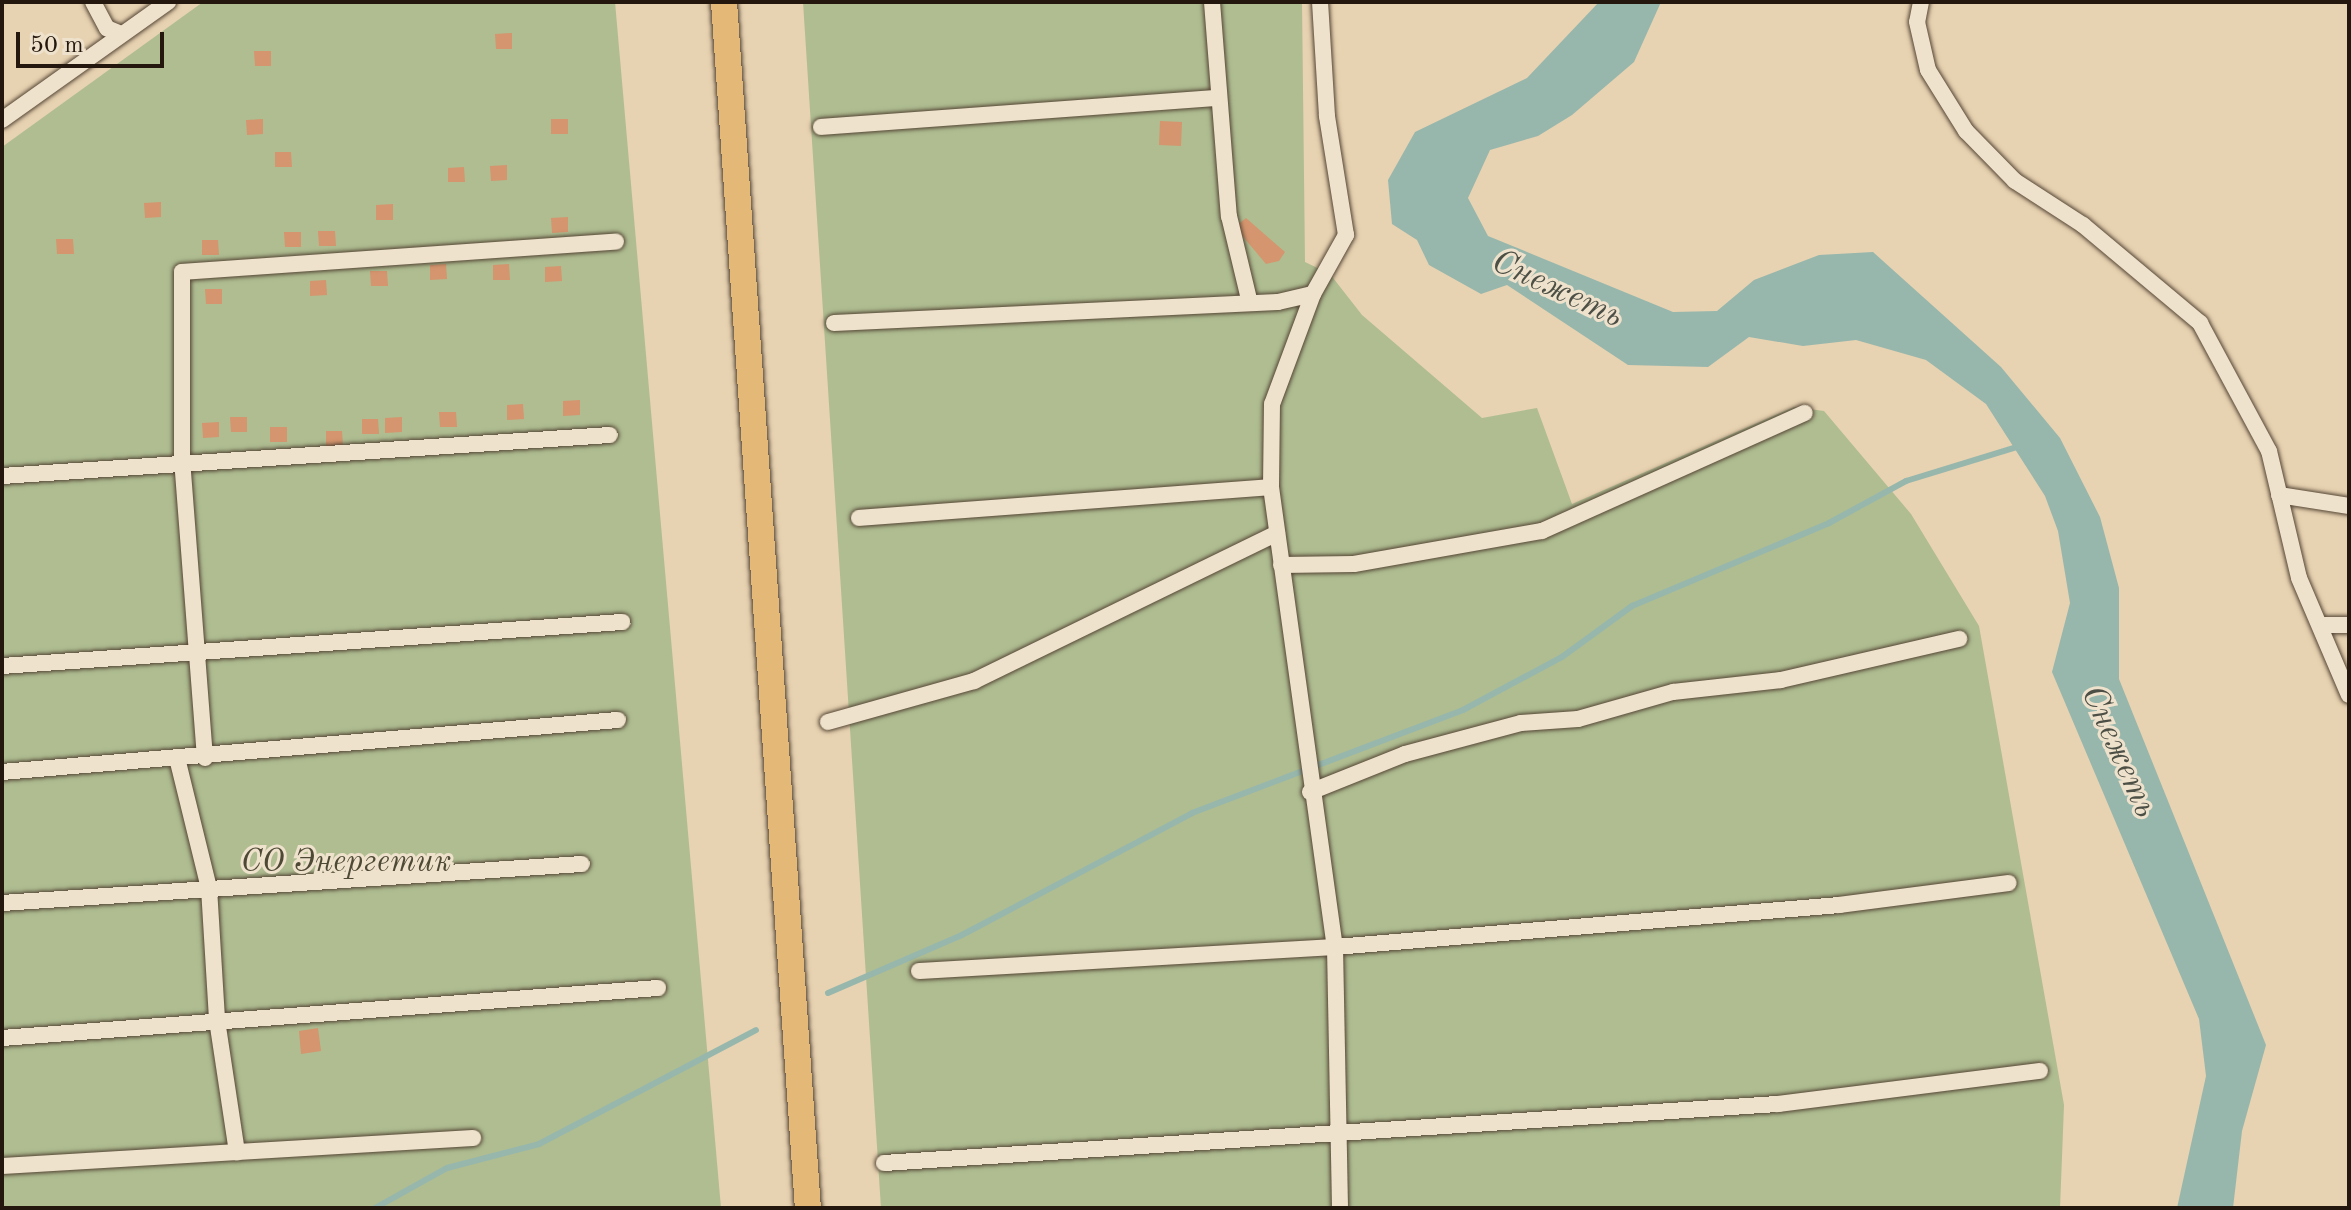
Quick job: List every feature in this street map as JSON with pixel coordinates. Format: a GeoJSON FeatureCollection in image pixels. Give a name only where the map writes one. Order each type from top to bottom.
{"type":"FeatureCollection","features":[{"type":"Feature","properties":{"kind":"main road"},"geometry":{"type":"LineString","coordinates":[[724,2],[808,1208]]}},
{"type":"Feature","properties":{"kind":"street"},"geometry":{"type":"LineString","coordinates":[[93,2],[107,28],[121,34]]}},
{"type":"Feature","properties":{"kind":"street"},"geometry":{"type":"LineString","coordinates":[[2,120],[168,2]]}},
{"type":"Feature","properties":{"kind":"street"},"geometry":{"type":"LineString","coordinates":[[1212,2],[1214,98],[1235,257],[1249,299]]}},
{"type":"Feature","properties":{"kind":"street"},"geometry":{"type":"LineString","coordinates":[[1320,2],[1327,116],[1346,235],[1313,294],[1272,404],[1271,487],[1310,792],[1335,947],[1333,1130],[1340,1208]]}},
{"type":"Feature","properties":{"kind":"street"},"geometry":{"type":"LineString","coordinates":[[1921,2],[1917,22],[1943,102],[2015,181],[2083,225],[2200,323],[2269,451],[2299,578],[2324,625],[2349,695]]}},
{"type":"Feature","properties":{"kind":"street"},"geometry":{"type":"LineString","coordinates":[[821,127],[1214,98]]}},
{"type":"Feature","properties":{"kind":"street"},"geometry":{"type":"LineString","coordinates":[[205,758],[182,462],[182,272],[616,242]]}},
{"type":"Feature","properties":{"kind":"street"},"geometry":{"type":"LineString","coordinates":[[834,323],[1313,294]]}},
{"type":"Feature","properties":{"kind":"street"},"geometry":{"type":"LineString","coordinates":[[1281,565],[1354,564],[1542,531],[1805,413]]}},
{"type":"Feature","properties":{"kind":"street"},"geometry":{"type":"LineString","coordinates":[[2,476],[610,435]]}},
{"type":"Feature","properties":{"kind":"street"},"geometry":{"type":"LineString","coordinates":[[859,518],[1271,487]]}},
{"type":"Feature","properties":{"kind":"street"},"geometry":{"type":"LineString","coordinates":[[2279,495],[2349,506]]}},
{"type":"Feature","properties":{"kind":"street"},"geometry":{"type":"LineString","coordinates":[[828,722],[974,681],[1277,533]]}},
{"type":"Feature","properties":{"kind":"street"},"geometry":{"type":"LineString","coordinates":[[2,666],[622,622]]}},
{"type":"Feature","properties":{"kind":"street"},"geometry":{"type":"LineString","coordinates":[[2324,625],[2349,625]]}},
{"type":"Feature","properties":{"kind":"street"},"geometry":{"type":"LineString","coordinates":[[1310,792],[1405,754],[1521,723],[1578,719],[1673,692],[1781,680],[1959,639]]}},
{"type":"Feature","properties":{"kind":"street"},"geometry":{"type":"LineString","coordinates":[[2,772],[178,762],[618,720]]}},
{"type":"Feature","properties":{"kind":"street"},"geometry":{"type":"LineString","coordinates":[[178,762],[209,888],[217,1020],[237,1153]]}},
{"type":"Feature","properties":{"kind":"street"},"geometry":{"type":"LineString","coordinates":[[2,903],[582,864]]}},
{"type":"Feature","properties":{"kind":"street"},"geometry":{"type":"LineString","coordinates":[[919,971],[1335,947],[1839,905],[2009,883]]}},
{"type":"Feature","properties":{"kind":"street"},"geometry":{"type":"LineString","coordinates":[[2,1038],[658,988]]}},
{"type":"Feature","properties":{"kind":"street"},"geometry":{"type":"LineString","coordinates":[[884,1163],[1333,1130],[1778,1104],[2040,1071]]}},
{"type":"Feature","properties":{"kind":"street"},"geometry":{"type":"LineString","coordinates":[[2,1166],[473,1138]]}},
{"type":"Feature","properties":{"kind":"green space","name":"СО Энергетик"},"geometry":{"type":"Polygon","coordinates":[[[203,2],[615,2],[721,1208],[2,1208],[2,147],[203,2]]]}},
{"type":"Feature","properties":{"kind":"green space"},"geometry":{"type":"Polygon","coordinates":[[[803,2],[1302,2],[1305,262],[1330,274],[1362,315],[1482,418],[1537,408],[1572,504],[1794,407],[1824,411],[1911,514],[1979,626],[2064,1105],[2060,1208],[881,1208],[803,2]]]}},
{"type":"Feature","properties":{"kind":"water","name":"Снежеть"},"geometry":{"type":"Polygon","coordinates":[[[1599,2],[1661,2],[1634,62],[1572,115],[1538,136],[1490,150],[1468,198],[1488,236],[1673,312],[1717,311],[1754,280],[1819,255],[1873,252],[2001,367],[2060,438],[2100,517],[2119,588],[2119,679],[2266,1045],[2242,1131],[2233,1208],[2177,1208],[2206,1076],[2199,1019],[2052,672],[2070,603],[2058,531],[2045,496],[1986,404],[1926,360],[1856,340],[1803,346],[1749,337],[1708,367],[1628,365],[1507,285],[1481,294],[1429,265],[1417,240],[1392,224],[1388,180],[1415,132],[1527,78],[1599,2]]]}},
{"type":"Feature","properties":{"kind":"building"},"geometry":{"type":"Polygon","coordinates":[[[512,33],[512,49],[496,49],[495,34],[512,33]]]}},
{"type":"Feature","properties":{"kind":"building"},"geometry":{"type":"Polygon","coordinates":[[[254,51],[271,51],[271,66],[255,66],[254,51]]]}},
{"type":"Feature","properties":{"kind":"building"},"geometry":{"type":"Polygon","coordinates":[[[263,119],[263,134],[247,135],[246,120],[263,119]]]}},
{"type":"Feature","properties":{"kind":"building"},"geometry":{"type":"Polygon","coordinates":[[[551,119],[568,119],[568,134],[551,134],[551,119]]]}},
{"type":"Feature","properties":{"kind":"building"},"geometry":{"type":"Polygon","coordinates":[[[1160,121],[1182,122],[1181,146],[1159,145],[1160,121]]]}},
{"type":"Feature","properties":{"kind":"building"},"geometry":{"type":"Polygon","coordinates":[[[275,152],[291,152],[292,167],[275,167],[275,152]]]}},
{"type":"Feature","properties":{"kind":"building"},"geometry":{"type":"Polygon","coordinates":[[[507,165],[507,180],[491,181],[490,166],[507,165]]]}},
{"type":"Feature","properties":{"kind":"building"},"geometry":{"type":"Polygon","coordinates":[[[464,167],[465,182],[448,182],[448,168],[464,167]]]}},
{"type":"Feature","properties":{"kind":"building"},"geometry":{"type":"Polygon","coordinates":[[[161,202],[161,217],[145,218],[144,203],[161,202]]]}},
{"type":"Feature","properties":{"kind":"building"},"geometry":{"type":"Polygon","coordinates":[[[393,204],[393,220],[376,220],[376,205],[393,204]]]}},
{"type":"Feature","properties":{"kind":"building"},"geometry":{"type":"Polygon","coordinates":[[[568,217],[568,232],[552,233],[551,218],[568,217]]]}},
{"type":"Feature","properties":{"kind":"building"},"geometry":{"type":"Polygon","coordinates":[[[1246,218],[1285,252],[1279,261],[1266,264],[1235,227],[1246,218]]]}},
{"type":"Feature","properties":{"kind":"building"},"geometry":{"type":"Polygon","coordinates":[[[318,231],[335,231],[336,246],[319,246],[318,231]]]}},
{"type":"Feature","properties":{"kind":"building"},"geometry":{"type":"Polygon","coordinates":[[[284,232],[301,232],[301,247],[285,247],[284,232]]]}},
{"type":"Feature","properties":{"kind":"building"},"geometry":{"type":"Polygon","coordinates":[[[56,239],[73,239],[74,254],[57,254],[56,239]]]}},
{"type":"Feature","properties":{"kind":"building"},"geometry":{"type":"Polygon","coordinates":[[[202,240],[218,240],[219,255],[202,255],[202,240]]]}},
{"type":"Feature","properties":{"kind":"building"},"geometry":{"type":"Polygon","coordinates":[[[446,264],[447,279],[430,280],[430,265],[446,264]]]}},
{"type":"Feature","properties":{"kind":"building"},"geometry":{"type":"Polygon","coordinates":[[[509,264],[510,280],[493,280],[493,265],[509,264]]]}},
{"type":"Feature","properties":{"kind":"building"},"geometry":{"type":"Polygon","coordinates":[[[561,266],[562,281],[545,282],[545,267],[561,266]]]}},
{"type":"Feature","properties":{"kind":"building"},"geometry":{"type":"Polygon","coordinates":[[[370,271],[387,271],[388,286],[371,286],[370,271]]]}},
{"type":"Feature","properties":{"kind":"building"},"geometry":{"type":"Polygon","coordinates":[[[326,280],[327,295],[310,296],[310,281],[326,280]]]}},
{"type":"Feature","properties":{"kind":"building"},"geometry":{"type":"Polygon","coordinates":[[[205,289],[222,289],[222,304],[206,304],[205,289]]]}},
{"type":"Feature","properties":{"kind":"building"},"geometry":{"type":"Polygon","coordinates":[[[580,400],[580,415],[563,416],[563,401],[580,400]]]}},
{"type":"Feature","properties":{"kind":"building"},"geometry":{"type":"Polygon","coordinates":[[[523,404],[524,419],[507,420],[507,405],[523,404]]]}},
{"type":"Feature","properties":{"kind":"building"},"geometry":{"type":"Polygon","coordinates":[[[439,412],[456,412],[457,427],[440,427],[439,412]]]}},
{"type":"Feature","properties":{"kind":"building"},"geometry":{"type":"Polygon","coordinates":[[[230,417],[247,417],[247,432],[231,432],[230,417]]]}},
{"type":"Feature","properties":{"kind":"building"},"geometry":{"type":"Polygon","coordinates":[[[402,417],[402,432],[385,433],[385,418],[402,417]]]}},
{"type":"Feature","properties":{"kind":"building"},"geometry":{"type":"Polygon","coordinates":[[[362,419],[378,419],[379,434],[362,434],[362,419]]]}},
{"type":"Feature","properties":{"kind":"building"},"geometry":{"type":"Polygon","coordinates":[[[219,422],[219,437],[203,438],[202,423],[219,422]]]}},
{"type":"Feature","properties":{"kind":"building"},"geometry":{"type":"Polygon","coordinates":[[[270,427],[287,427],[287,442],[270,442],[270,427]]]}},
{"type":"Feature","properties":{"kind":"building"},"geometry":{"type":"Polygon","coordinates":[[[326,431],[342,431],[343,446],[326,447],[326,431]]]}},
{"type":"Feature","properties":{"kind":"building"},"geometry":{"type":"Polygon","coordinates":[[[318,1028],[321,1051],[301,1054],[299,1031],[318,1028]]]}},
{"type":"Feature","properties":{"kind":"waterway"},"geometry":{"type":"LineString","coordinates":[[828,993],[962,935],[1192,813],[1463,710],[1562,657],[1632,606],[1829,523],[1906,481],[2020,446]]}},
{"type":"Feature","properties":{"kind":"waterway"},"geometry":{"type":"LineString","coordinates":[[375,1208],[447,1168],[539,1144],[756,1030]]}}]}
